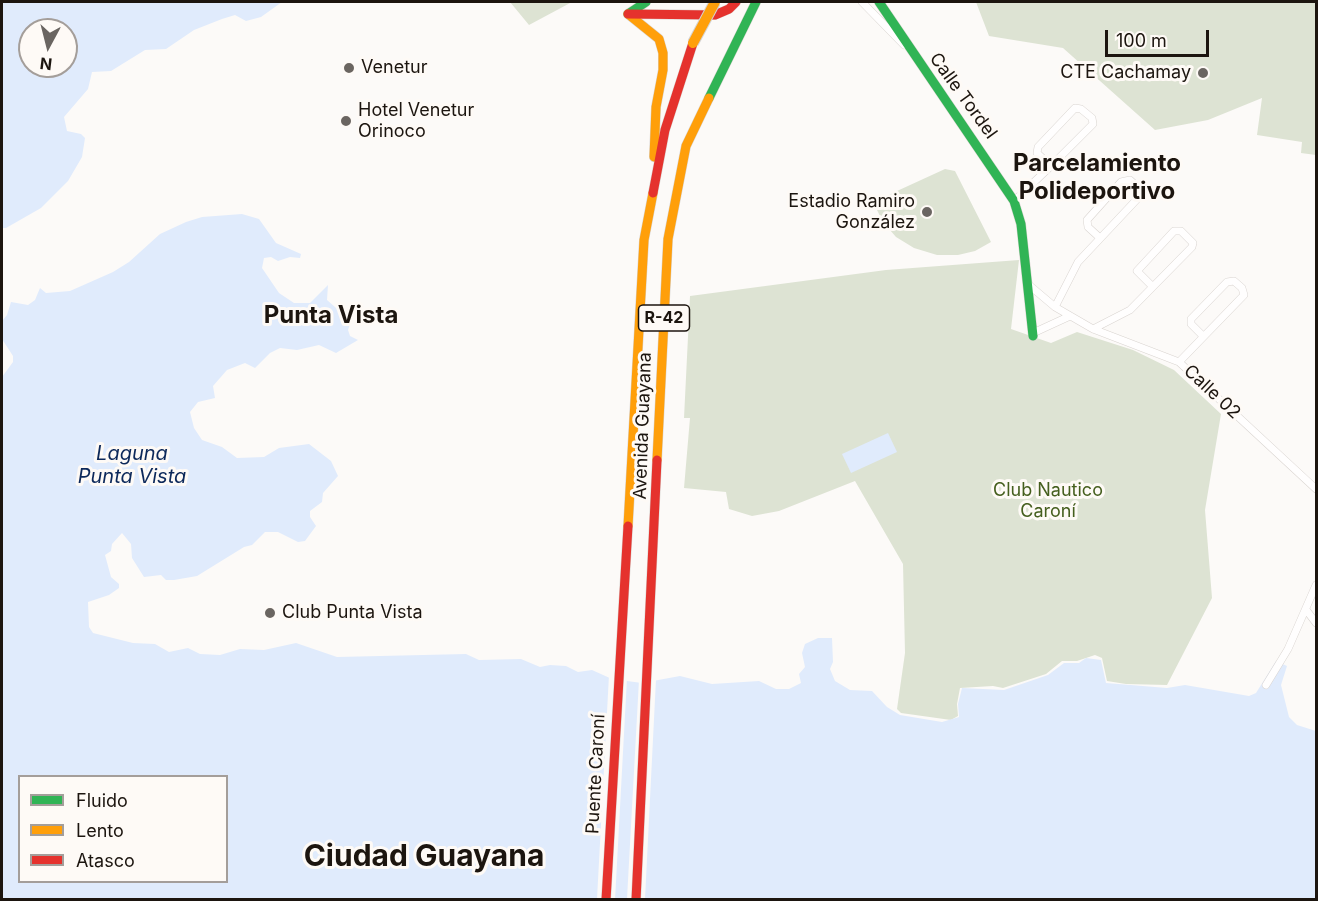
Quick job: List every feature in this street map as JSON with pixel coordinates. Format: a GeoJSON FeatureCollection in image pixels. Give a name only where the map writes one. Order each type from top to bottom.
{"type":"FeatureCollection","features":[{"type":"Feature","properties":{"kind":"main road"},"geometry":{"type":"LineString","coordinates":[[628,14],[646,2]]}},
{"type":"Feature","properties":{"kind":"main road","name":"Avenida Guayana"},"geometry":{"type":"LineString","coordinates":[[619,651],[636,330],[644,240],[654,178],[665,130],[693,43],[715,2]]}},
{"type":"Feature","properties":{"kind":"main road"},"geometry":{"type":"LineString","coordinates":[[628,14],[715,15],[729,9],[736,2]]}},
{"type":"Feature","properties":{"kind":"main road","name":"Avenida Guayana"},"geometry":{"type":"LineString","coordinates":[[636,900],[650,653],[666,273],[675,195],[686,146],[756,2]]}},
{"type":"Feature","properties":{"kind":"main road","name":"Calle Tordel"},"geometry":{"type":"LineString","coordinates":[[879,2],[890,14],[907,47],[983,152],[1014,201],[1021,224],[1033,334]]}},
{"type":"Feature","properties":{"kind":"main road"},"geometry":{"type":"LineString","coordinates":[[628,14],[658,39],[663,54],[663,70],[656,107],[654,178]]}},
{"type":"Feature","properties":{"kind":"main road","name":"Puente Caroní"},"geometry":{"type":"LineString","coordinates":[[606,900],[619,651]]}},
{"type":"Feature","properties":{"kind":"street","name":"Calle Tordel"},"geometry":{"type":"LineString","coordinates":[[862,2],[907,47]]}},
{"type":"Feature","properties":{"kind":"street"},"geometry":{"type":"LineString","coordinates":[[1014,201],[1051,166],[1093,124],[1092,118],[1082,109],[1075,108],[1038,147],[1037,153],[1051,166]]}},
{"type":"Feature","properties":{"kind":"street"},"geometry":{"type":"LineString","coordinates":[[1055,307],[1078,262],[1140,196],[1141,192],[1130,180],[1121,182],[1087,220],[1088,227],[1100,238]]}},
{"type":"Feature","properties":{"kind":"street"},"geometry":{"type":"LineString","coordinates":[[1093,329],[1130,310],[1192,247],[1193,243],[1181,231],[1174,231],[1137,271],[1152,286]]}},
{"type":"Feature","properties":{"kind":"street"},"geometry":{"type":"LineString","coordinates":[[1179,362],[1244,295],[1242,288],[1234,281],[1227,282],[1191,319],[1191,324],[1203,336]]}},
{"type":"Feature","properties":{"kind":"street","name":"Calle 02"},"geometry":{"type":"LineString","coordinates":[[1029,285],[1055,307],[1093,329],[1179,362],[1317,489]]}},
{"type":"Feature","properties":{"kind":"street"},"geometry":{"type":"LineString","coordinates":[[1033,334],[1070,316]]}},
{"type":"Feature","properties":{"kind":"street"},"geometry":{"type":"LineString","coordinates":[[1266,686],[1306,611],[1317,585]]}},
{"type":"Feature","properties":{"kind":"street"},"geometry":{"type":"LineString","coordinates":[[1306,611],[1317,623]]}},
{"type":"Feature","properties":{"kind":"green space"},"geometry":{"type":"Polygon","coordinates":[[[510,2],[572,2],[529,25],[510,2]]]}},
{"type":"Feature","properties":{"kind":"green space","name":"CTE Cachamay"},"geometry":{"type":"Polygon","coordinates":[[[976,2],[1316,2],[1316,155],[1301,153],[1302,142],[1257,135],[1262,98],[1208,120],[1155,130],[1063,48],[989,36],[976,2]]]}},
{"type":"Feature","properties":{"kind":"green space","name":"Estadio Ramiro González"},"geometry":{"type":"Polygon","coordinates":[[[945,169],[955,171],[991,242],[975,251],[958,255],[937,255],[914,248],[896,237],[883,222],[873,202],[945,169]]]}},
{"type":"Feature","properties":{"kind":"green space","name":"Club Nautico Caroní"},"geometry":{"type":"Polygon","coordinates":[[[1019,260],[1011,329],[1051,343],[1077,332],[1133,350],[1174,370],[1221,414],[1205,510],[1212,598],[1167,685],[1107,681],[1102,658],[1095,655],[1077,661],[1062,661],[1046,674],[1003,688],[993,686],[960,688],[957,704],[958,716],[951,720],[901,713],[897,709],[905,653],[903,564],[855,481],[779,511],[752,516],[729,509],[726,492],[684,488],[690,418],[684,418],[690,296],[886,270],[1019,260]]]}},
{"type":"Feature","properties":{"kind":"water"},"geometry":{"type":"Polygon","coordinates":[[[2,2],[282,2],[261,17],[246,21],[235,15],[222,19],[194,30],[166,49],[145,50],[111,71],[92,72],[88,89],[64,117],[67,131],[81,134],[85,138],[82,157],[68,181],[41,208],[6,228],[2,228],[2,2]]]}},
{"type":"Feature","properties":{"kind":"water","name":"Laguna Punta Vista"},"geometry":{"type":"Polygon","coordinates":[[[242,214],[259,219],[276,243],[301,254],[300,258],[290,257],[278,261],[271,257],[264,258],[262,268],[279,293],[294,303],[310,303],[328,285],[327,300],[351,321],[348,330],[350,336],[358,340],[336,353],[319,345],[297,350],[280,348],[270,353],[255,368],[245,363],[227,370],[213,386],[215,398],[198,402],[190,412],[194,428],[202,440],[222,447],[237,458],[264,457],[279,448],[309,444],[331,461],[338,476],[323,493],[322,502],[310,511],[310,517],[316,526],[305,541],[298,542],[278,532],[265,532],[252,545],[244,547],[197,576],[174,580],[166,580],[161,575],[144,577],[132,558],[131,544],[122,533],[112,544],[111,551],[105,555],[111,577],[119,584],[119,588],[109,595],[88,602],[89,627],[93,633],[133,643],[155,644],[169,652],[188,648],[200,654],[220,655],[240,649],[264,650],[296,643],[337,657],[466,654],[479,660],[521,659],[540,667],[566,666],[578,672],[592,670],[612,679],[642,683],[680,676],[712,684],[759,681],[776,689],[789,689],[801,683],[799,674],[805,667],[802,653],[805,644],[818,638],[832,638],[833,662],[830,669],[835,681],[850,690],[872,691],[887,707],[900,715],[942,722],[959,717],[958,704],[962,688],[1004,690],[1048,675],[1064,663],[1079,663],[1086,658],[1101,660],[1106,683],[1167,688],[1185,685],[1249,696],[1256,693],[1276,661],[1287,666],[1281,685],[1289,717],[1297,725],[1316,731],[1316,899],[2,900],[2,377],[13,362],[13,356],[2,339],[2,321],[7,315],[11,302],[28,305],[35,300],[40,288],[46,293],[70,291],[113,272],[129,262],[160,234],[202,217],[242,214]]]}},
{"type":"Feature","properties":{"kind":"water"},"geometry":{"type":"Polygon","coordinates":[[[888,433],[897,452],[851,473],[842,454],[888,433]]]}},
{"type":"Feature","properties":{"kind":"pier"},"geometry":{"type":"Polygon","coordinates":[[[609,675],[627,678],[615,900],[597,899],[609,675]]]}},
{"type":"Feature","properties":{"kind":"pier"},"geometry":{"type":"Polygon","coordinates":[[[656,679],[645,899],[627,899],[639,680],[656,679]]]}},
{"type":"Feature","properties":{"kind":"traffic: fast"},"geometry":{"type":"LineString","coordinates":[[628,14],[646,2]]}},
{"type":"Feature","properties":{"kind":"traffic: fast"},"geometry":{"type":"LineString","coordinates":[[709,98],[756,2]]}},
{"type":"Feature","properties":{"kind":"traffic: fast"},"geometry":{"type":"LineString","coordinates":[[879,2],[1014,201],[1021,224],[1033,336]]}},
{"type":"Feature","properties":{"kind":"traffic: slow"},"geometry":{"type":"LineString","coordinates":[[693,43],[715,2]]}},
{"type":"Feature","properties":{"kind":"traffic: slow"},"geometry":{"type":"LineString","coordinates":[[628,14],[659,39],[663,53],[663,70],[656,107],[654,157]]}},
{"type":"Feature","properties":{"kind":"traffic: slow"},"geometry":{"type":"LineString","coordinates":[[657,460],[668,239],[686,146],[709,98]]}},
{"type":"Feature","properties":{"kind":"traffic: slow"},"geometry":{"type":"LineString","coordinates":[[628,526],[644,240],[653,193]]}},
{"type":"Feature","properties":{"kind":"traffic: jam"},"geometry":{"type":"LineString","coordinates":[[628,14],[715,15],[729,9],[736,2]]}},
{"type":"Feature","properties":{"kind":"traffic: jam"},"geometry":{"type":"LineString","coordinates":[[653,193],[665,130],[693,43]]}},
{"type":"Feature","properties":{"kind":"traffic: jam"},"geometry":{"type":"LineString","coordinates":[[636,900],[657,460]]}},
{"type":"Feature","properties":{"kind":"traffic: jam"},"geometry":{"type":"LineString","coordinates":[[606,900],[628,526]]}},
{"type":"Feature","properties":{"kind":"place","name":"Venetur"},"geometry":{"type":"Point","coordinates":[349,68]}},
{"type":"Feature","properties":{"kind":"place","name":"CTE Cachamay"},"geometry":{"type":"Point","coordinates":[1203,73]}},
{"type":"Feature","properties":{"kind":"place","name":"Hotel Venetur Orinoco"},"geometry":{"type":"Point","coordinates":[346,121]}},
{"type":"Feature","properties":{"kind":"place","name":"Estadio Ramiro González"},"geometry":{"type":"Point","coordinates":[927,212]}},
{"type":"Feature","properties":{"kind":"place","name":"Club Punta Vista"},"geometry":{"type":"Point","coordinates":[270,613]}},
{"type":"Feature","properties":{"kind":"district","name":"Parcelamiento Polideportivo"},"geometry":{"type":"Point","coordinates":[1097,178]}},
{"type":"Feature","properties":{"kind":"district","name":"Punta Vista"},"geometry":{"type":"Point","coordinates":[331,316]}},
{"type":"Feature","properties":{"kind":"district","name":"Ciudad Guayana"},"geometry":{"type":"Point","coordinates":[424,857]}}]}
